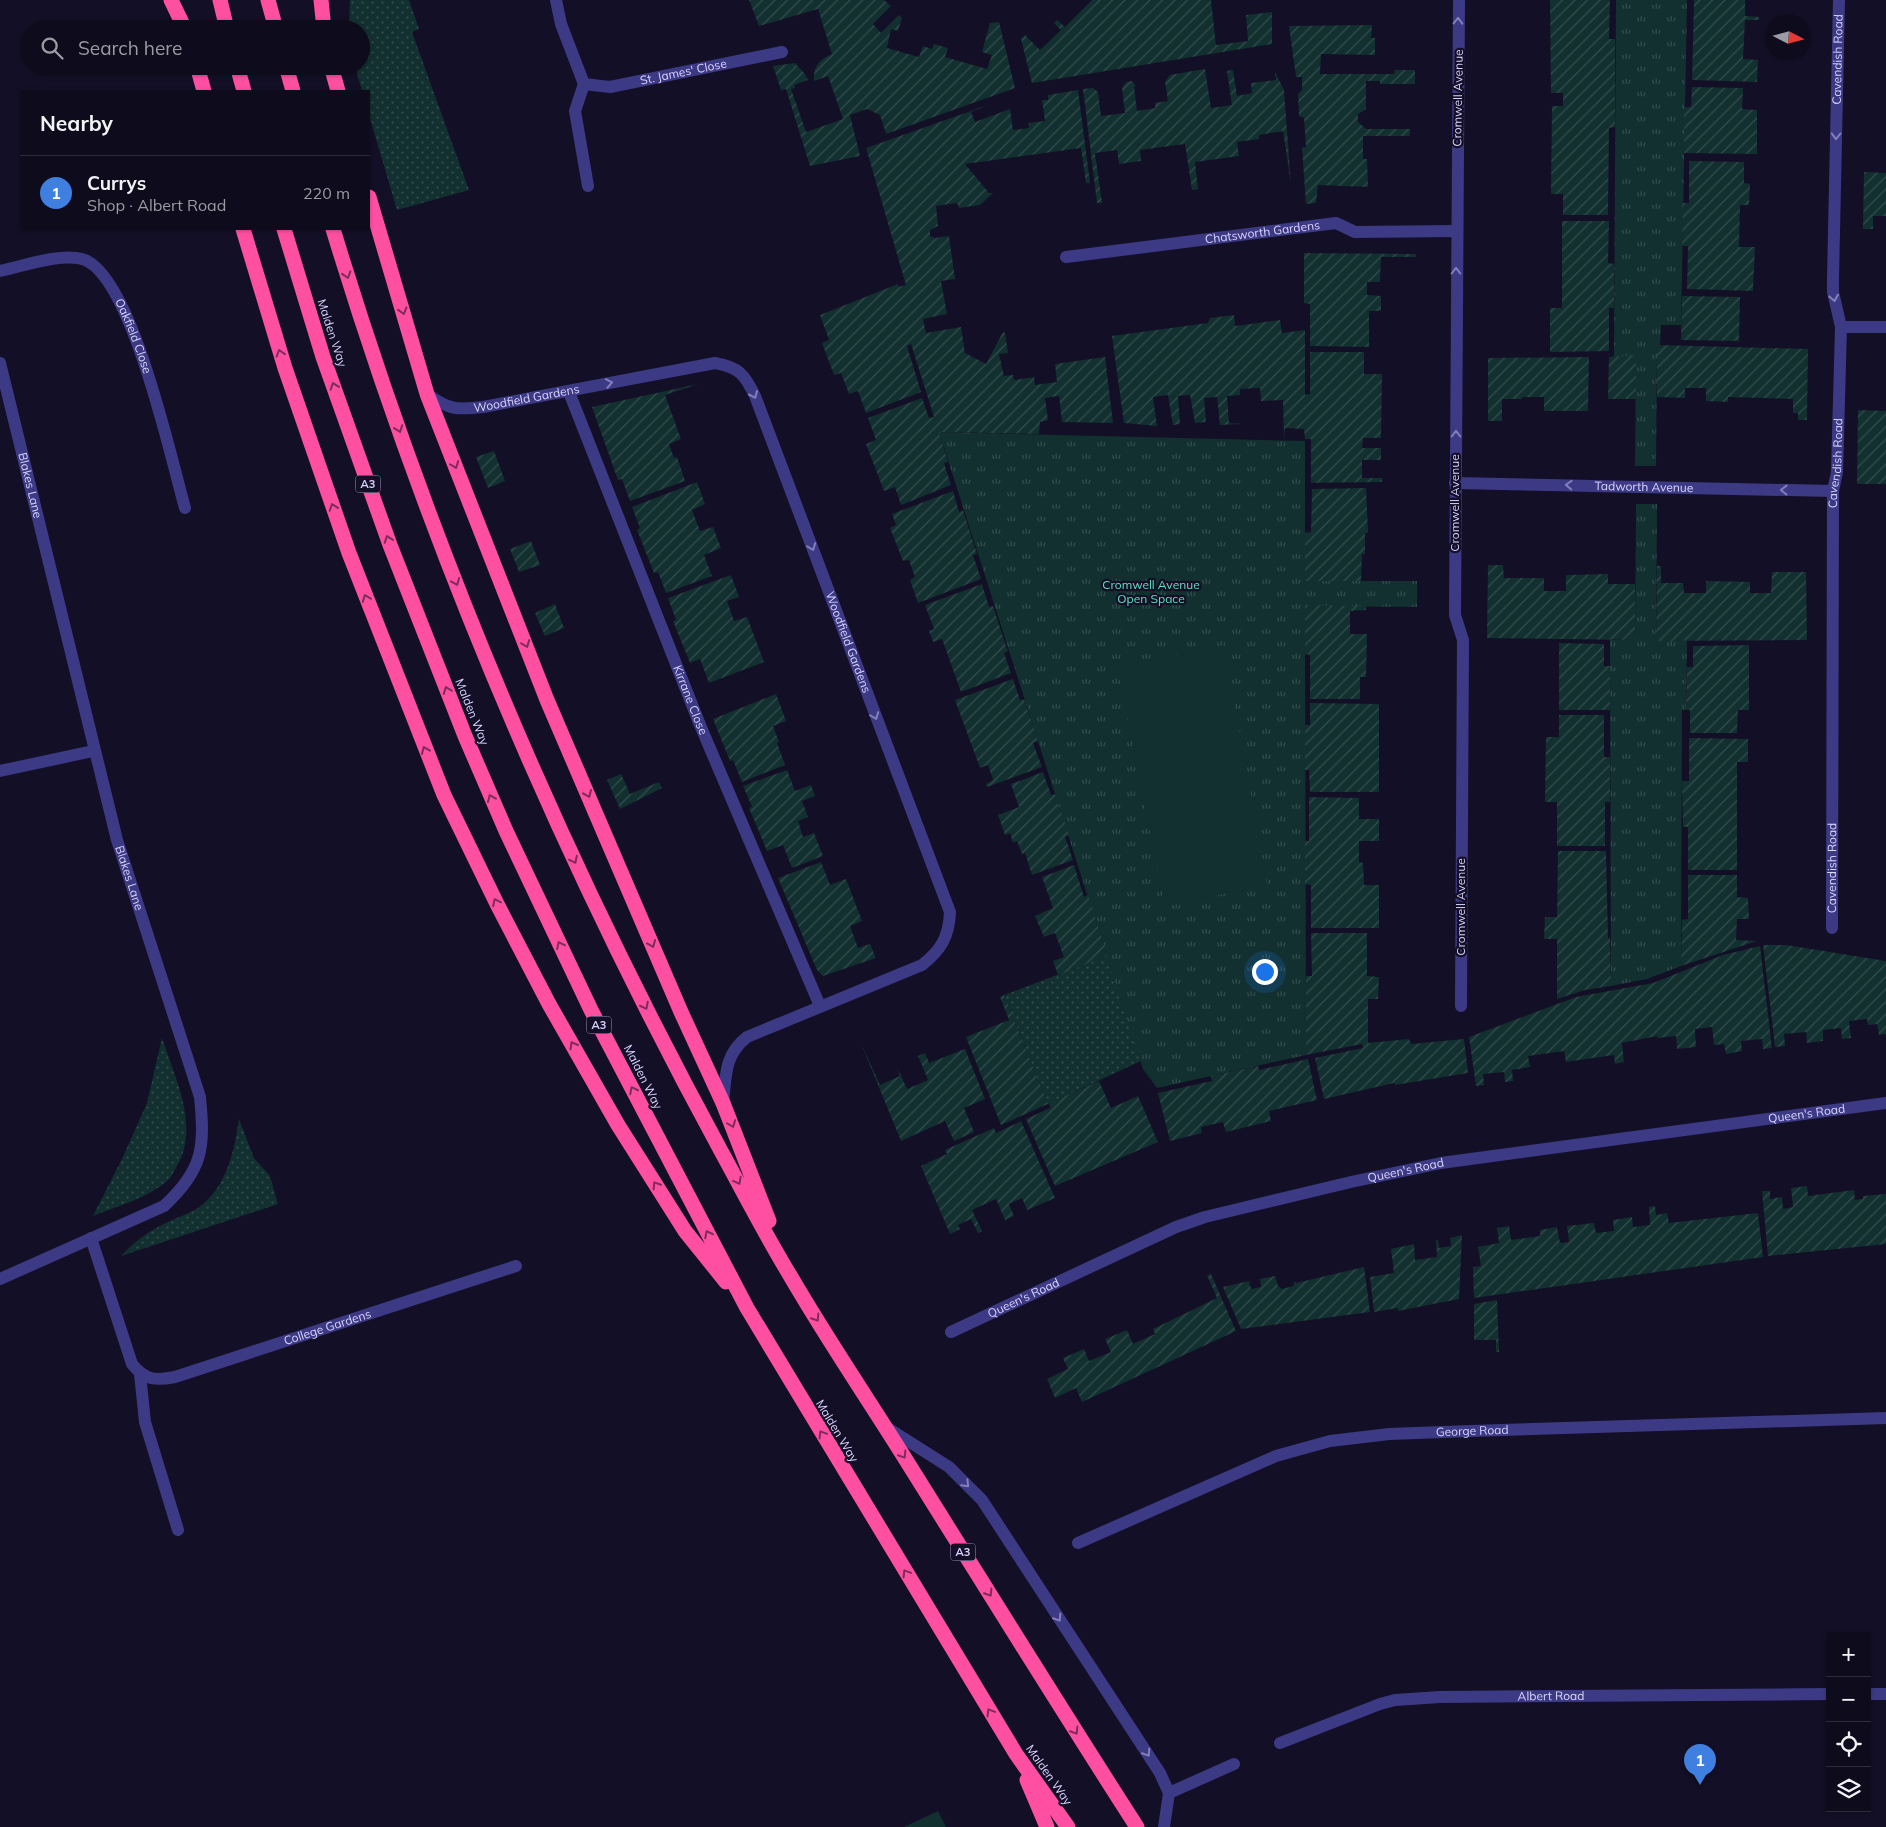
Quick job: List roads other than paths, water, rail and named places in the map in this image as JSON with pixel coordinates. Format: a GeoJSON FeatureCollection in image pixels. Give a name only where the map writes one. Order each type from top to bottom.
{"type":"FeatureCollection","features":[{"type":"Feature","properties":{"kind":"highway"},"geometry":{"type":"LineString","coordinates":[[171,0],[181,20]]}},
{"type":"Feature","properties":{"kind":"highway"},"geometry":{"type":"LineString","coordinates":[[220,0],[225,20]]}},
{"type":"Feature","properties":{"kind":"highway"},"geometry":{"type":"LineString","coordinates":[[268,0],[274,20]]}},
{"type":"Feature","properties":{"kind":"highway"},"geometry":{"type":"LineString","coordinates":[[320,0],[323,20]]}},
{"type":"Feature","properties":{"kind":"highway"},"geometry":{"type":"LineString","coordinates":[[200,75],[204,90]]}},
{"type":"Feature","properties":{"kind":"highway"},"geometry":{"type":"LineString","coordinates":[[240,75],[244,90]]}},
{"type":"Feature","properties":{"kind":"highway"},"geometry":{"type":"LineString","coordinates":[[289,75],[293,90]]}},
{"type":"Feature","properties":{"kind":"highway"},"geometry":{"type":"LineString","coordinates":[[334,75],[338,90]]}},
{"type":"Feature","properties":{"kind":"highway"},"geometry":{"type":"LineString","coordinates":[[370,200],[427,394],[547,700],[681,1012],[723,1103],[790,1276]]}},
{"type":"Feature","properties":{"kind":"highway"},"geometry":{"type":"LineString","coordinates":[[243,230],[285,368],[349,553],[444,795],[549,1004],[618,1125],[685,1231],[747,1308]]}},
{"type":"Feature","properties":{"kind":"highway","name":"Malden Way"},"geometry":{"type":"LineString","coordinates":[[284,230],[323,357],[390,545],[465,736],[506,831],[591,1010],[747,1308],[1016,1754],[1068,1827]]}},
{"type":"Feature","properties":{"kind":"highway","name":"A3"},"geometry":{"type":"LineString","coordinates":[[333,230],[368,343],[433,525],[511,720],[554,819],[637,990],[687,1088],[790,1276],[1137,1827]]}},
{"type":"Feature","properties":{"kind":"highway","name":"A3"},"geometry":{"type":"LineString","coordinates":[[1016,1754],[1047,1827]]}},
{"type":"Feature","properties":{"kind":"street"},"geometry":{"type":"LineString","coordinates":[[556,0],[561,24],[584,84],[575,111],[588,186]]}},
{"type":"Feature","properties":{"kind":"street","name":"Cromwell Avenue"},"geometry":{"type":"LineString","coordinates":[[1459,0],[1455,615],[1463,640],[1461,1006]]}},
{"type":"Feature","properties":{"kind":"street","name":"Cavendish Road"},"geometry":{"type":"LineString","coordinates":[[1832,928],[1832,491],[1837,472],[1840,327],[1832,292],[1839,0]]}},
{"type":"Feature","properties":{"kind":"street","name":"St. James' Close"},"geometry":{"type":"LineString","coordinates":[[584,84],[610,87],[782,52]]}},
{"type":"Feature","properties":{"kind":"street","name":"Chatsworth Gardens"},"geometry":{"type":"LineString","coordinates":[[1066,257],[1336,224],[1354,232],[1456,231]]}},
{"type":"Feature","properties":{"kind":"street","name":"Oakfield Close"},"geometry":{"type":"LineString","coordinates":[[0,271],[67,257],[84,259],[102,272],[116,291],[136,335],[185,508]]}},
{"type":"Feature","properties":{"kind":"street"},"geometry":{"type":"LineString","coordinates":[[1840,327],[1886,327]]}},
{"type":"Feature","properties":{"kind":"street","name":"Blakes Lane"},"geometry":{"type":"LineString","coordinates":[[0,363],[93,751],[129,882],[200,1097],[204,1130],[198,1164],[182,1188],[164,1206],[0,1279]]}},
{"type":"Feature","properties":{"kind":"street","name":"Woodfield Gardens"},"geometry":{"type":"LineString","coordinates":[[427,394],[444,406],[458,410],[569,392],[715,363],[730,366],[746,377],[755,396],[950,912],[947,937],[941,948],[922,966],[746,1036],[735,1046],[726,1070],[723,1103]]}},
{"type":"Feature","properties":{"kind":"street","name":"Kirrane Close"},"geometry":{"type":"LineString","coordinates":[[569,392],[700,725],[820,1006]]}},
{"type":"Feature","properties":{"kind":"street","name":"Tadworth Avenue"},"geometry":{"type":"LineString","coordinates":[[1455,483],[1832,491]]}},
{"type":"Feature","properties":{"kind":"street"},"geometry":{"type":"LineString","coordinates":[[0,771],[93,751]]}},
{"type":"Feature","properties":{"kind":"street","name":"Queen's Road"},"geometry":{"type":"LineString","coordinates":[[951,1332],[1176,1227],[1214,1215],[1351,1182],[1450,1161],[1886,1103]]}},
{"type":"Feature","properties":{"kind":"street"},"geometry":{"type":"LineString","coordinates":[[91,1238],[125,1349],[132,1364],[140,1374],[144,1422],[178,1530]]}},
{"type":"Feature","properties":{"kind":"street","name":"College Gardens"},"geometry":{"type":"LineString","coordinates":[[140,1374],[150,1379],[159,1380],[175,1377],[516,1266]]}},
{"type":"Feature","properties":{"kind":"street","name":"George Road"},"geometry":{"type":"LineString","coordinates":[[1078,1543],[1276,1456],[1330,1441],[1389,1434],[1886,1418]]}},
{"type":"Feature","properties":{"kind":"street"},"geometry":{"type":"LineString","coordinates":[[884,1425],[949,1467],[982,1500],[1160,1773],[1169,1793],[1164,1827]]}},
{"type":"Feature","properties":{"kind":"street","name":"Albert Road"},"geometry":{"type":"LineString","coordinates":[[1280,1743],[1395,1700],[1440,1697],[1826,1694]]}},
{"type":"Feature","properties":{"kind":"street"},"geometry":{"type":"LineString","coordinates":[[1871,1694],[1886,1694]]}},
{"type":"Feature","properties":{"kind":"street"},"geometry":{"type":"LineString","coordinates":[[1169,1793],[1234,1764]]}},
{"type":"Feature","properties":{"kind":"place","name":"Currys"},"geometry":{"type":"Point","coordinates":[1700,1785]}},
{"type":"Feature","properties":{"kind":"park label","name":"Cromwell Avenue Open Space"},"geometry":{"type":"Point","coordinates":[1151,592]}}]}
